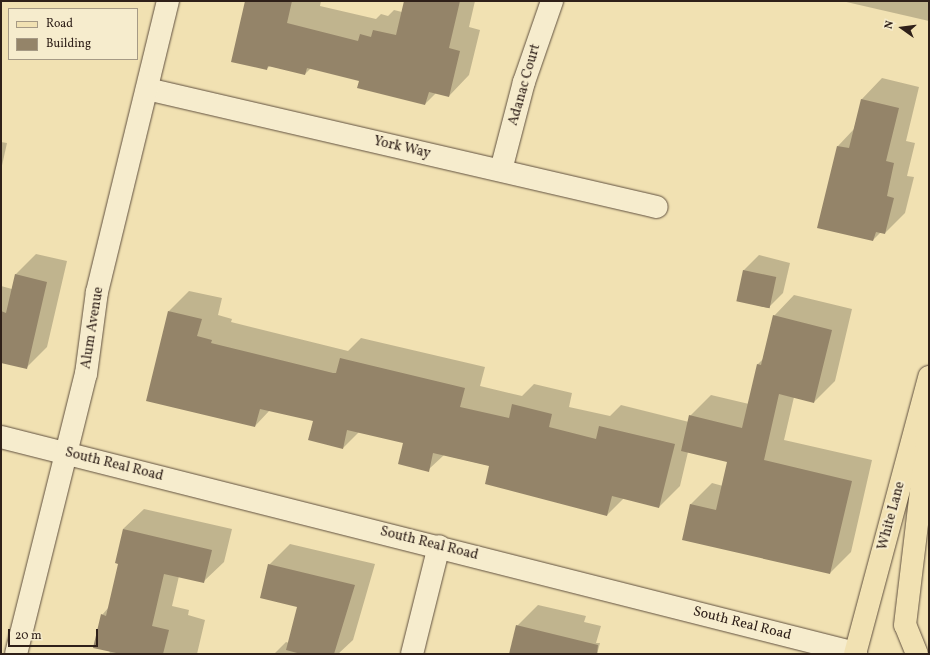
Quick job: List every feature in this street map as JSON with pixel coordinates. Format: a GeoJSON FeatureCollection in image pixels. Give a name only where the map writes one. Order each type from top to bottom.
{"type":"FeatureCollection","features":[{"type":"Feature","properties":{"kind":"main road","name":"White Lane"},"geometry":{"type":"LineString","coordinates":[[856,654],[929,377]]}},
{"type":"Feature","properties":{"kind":"main road"},"geometry":{"type":"LineString","coordinates":[[917,654],[905,625],[929,424]]}},
{"type":"Feature","properties":{"kind":"main road"},"geometry":{"type":"LineString","coordinates":[[927,654],[929,645]]}},
{"type":"Feature","properties":{"kind":"street","name":"Alum Avenue"},"geometry":{"type":"LineString","coordinates":[[16,654],[86,374],[97,292],[168,1]]}},
{"type":"Feature","properties":{"kind":"street","name":"Adanac Court"},"geometry":{"type":"LineString","coordinates":[[501,170],[524,82],[552,1]]}},
{"type":"Feature","properties":{"kind":"street","name":"York Way"},"geometry":{"type":"LineString","coordinates":[[147,89],[657,207]]}},
{"type":"Feature","properties":{"kind":"street","name":"South Real Road"},"geometry":{"type":"LineString","coordinates":[[1,437],[439,546],[856,654]]}},
{"type":"Feature","properties":{"kind":"street"},"geometry":{"type":"LineString","coordinates":[[412,654],[439,546]]}},
{"type":"Feature","properties":{"kind":"building"},"geometry":{"type":"Polygon","coordinates":[[[245,1],[292,1],[287,23],[358,41],[360,34],[371,37],[373,30],[396,35],[404,1],[460,1],[449,48],[460,51],[449,97],[429,92],[425,105],[357,88],[359,81],[307,68],[305,75],[268,66],[267,70],[231,62],[245,1]]]}},
{"type":"Feature","properties":{"kind":"building"},"geometry":{"type":"Polygon","coordinates":[[[861,99],[899,108],[886,161],[894,163],[887,196],[894,198],[885,234],[876,232],[873,241],[817,228],[837,146],[849,148],[861,99]]]}},
{"type":"Feature","properties":{"kind":"building"},"geometry":{"type":"Polygon","coordinates":[[[743,270],[776,277],[770,308],[736,301],[743,270]]]}},
{"type":"Feature","properties":{"kind":"building"},"geometry":{"type":"Polygon","coordinates":[[[15,274],[47,282],[27,369],[1,363],[1,311],[6,313],[15,274]]]}},
{"type":"Feature","properties":{"kind":"building"},"geometry":{"type":"Polygon","coordinates":[[[168,311],[202,319],[197,336],[212,340],[211,343],[333,373],[336,373],[340,358],[465,388],[460,407],[509,418],[512,404],[552,414],[549,427],[596,439],[599,426],[675,444],[659,508],[612,496],[607,516],[485,484],[489,466],[433,453],[429,472],[398,464],[403,443],[347,430],[343,449],[308,440],[313,421],[260,409],[255,427],[146,401],[168,311]]]}},
{"type":"Feature","properties":{"kind":"building"},"geometry":{"type":"Polygon","coordinates":[[[773,315],[832,330],[814,403],[779,394],[764,460],[852,481],[830,574],[682,540],[690,504],[716,510],[727,462],[681,451],[689,415],[742,428],[757,364],[761,365],[773,315]]]}},
{"type":"Feature","properties":{"kind":"building"},"geometry":{"type":"Polygon","coordinates":[[[123,529],[212,550],[204,583],[164,574],[152,626],[169,630],[163,654],[121,654],[93,648],[101,614],[106,616],[118,564],[115,563],[123,529]]]}},
{"type":"Feature","properties":{"kind":"building"},"geometry":{"type":"Polygon","coordinates":[[[268,564],[355,585],[334,654],[301,654],[286,650],[297,607],[260,598],[268,564]]]}},
{"type":"Feature","properties":{"kind":"building"},"geometry":{"type":"Polygon","coordinates":[[[516,625],[598,645],[597,654],[509,654],[516,625]]]}}]}
